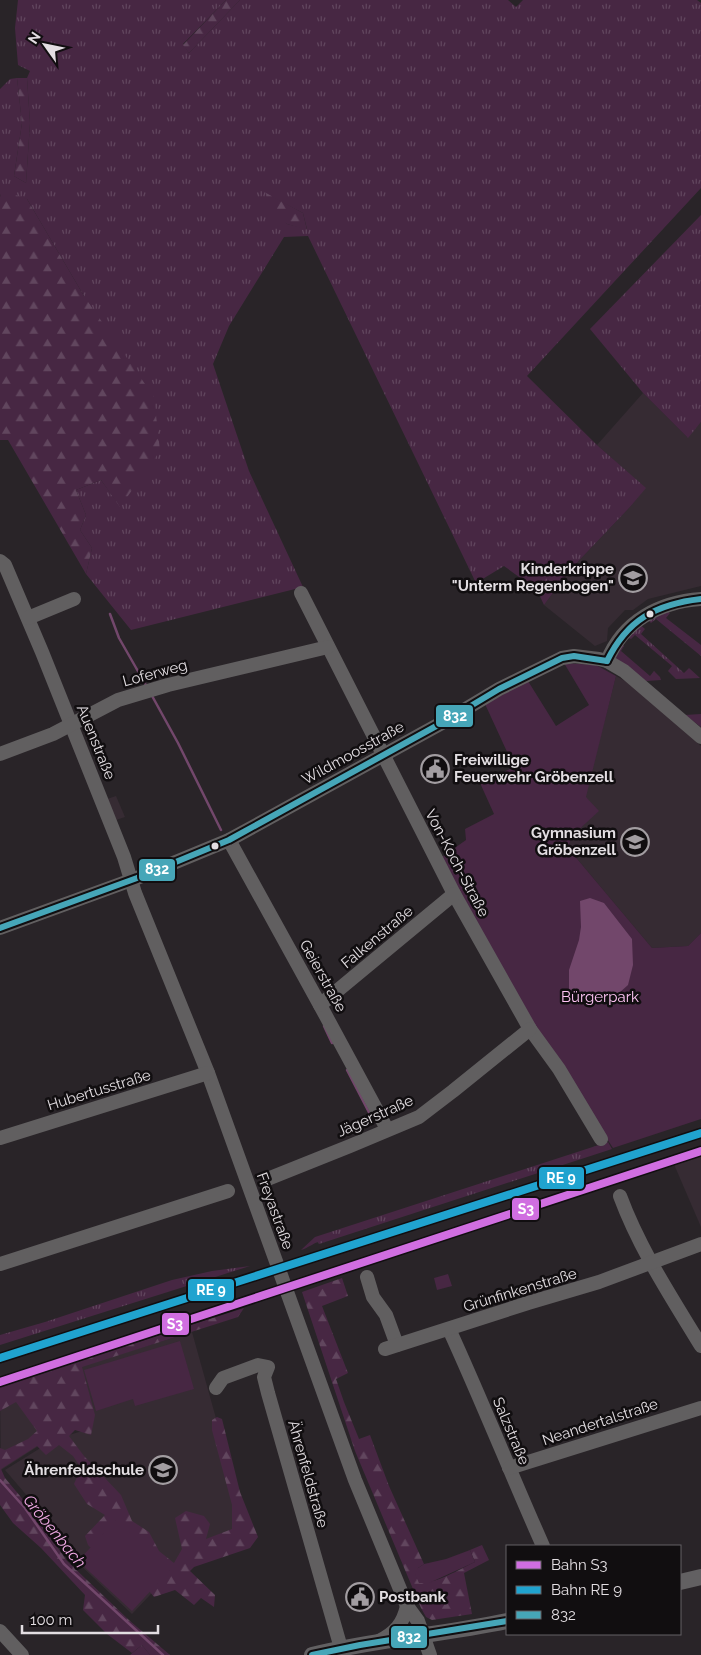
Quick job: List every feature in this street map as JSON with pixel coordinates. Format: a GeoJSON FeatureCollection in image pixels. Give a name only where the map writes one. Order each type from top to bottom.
{"type":"FeatureCollection","features":[{"type":"Feature","properties":{"kind":"main road"},"geometry":{"type":"LineString","coordinates":[[681,1582],[701,1577]]}},
{"type":"Feature","properties":{"kind":"main road"},"geometry":{"type":"LineString","coordinates":[[312,1655],[379,1641],[423,1636],[506,1621]]}},
{"type":"Feature","properties":{"kind":"street","name":"Auenstraße"},"geometry":{"type":"LineString","coordinates":[[0,561],[5,565],[28,618],[128,865],[130,880]]}},
{"type":"Feature","properties":{"kind":"street","name":"Von-Koch-Straße"},"geometry":{"type":"LineString","coordinates":[[301,593],[454,894],[530,1029],[559,1069],[601,1139]]}},
{"type":"Feature","properties":{"kind":"street"},"geometry":{"type":"LineString","coordinates":[[606,661],[613,645],[640,619],[669,604],[701,599]]}},
{"type":"Feature","properties":{"kind":"street"},"geometry":{"type":"LineString","coordinates":[[28,618],[74,600]]}},
{"type":"Feature","properties":{"kind":"street","name":"Loferweg"},"geometry":{"type":"LineString","coordinates":[[0,754],[53,734],[110,703],[126,697],[168,685],[328,647]]}},
{"type":"Feature","properties":{"kind":"street","name":"Wildmoosstraße"},"geometry":{"type":"LineString","coordinates":[[0,928],[130,880],[229,840],[507,684],[562,658],[574,656],[606,661],[624,671],[701,737]]}},
{"type":"Feature","properties":{"kind":"street","name":"Geierstraße"},"geometry":{"type":"LineString","coordinates":[[229,840],[386,1129]]}},
{"type":"Feature","properties":{"kind":"street","name":"Freyastraße"},"geometry":{"type":"LineString","coordinates":[[130,880],[208,1073],[355,1480],[407,1606],[418,1621],[430,1655]]}},
{"type":"Feature","properties":{"kind":"street","name":"Falkenstraße"},"geometry":{"type":"LineString","coordinates":[[320,1005],[454,894]]}},
{"type":"Feature","properties":{"kind":"street","name":"Jägerstraße"},"geometry":{"type":"LineString","coordinates":[[270,1178],[419,1116],[453,1092],[530,1029]]}},
{"type":"Feature","properties":{"kind":"street","name":"Hubertusstraße"},"geometry":{"type":"LineString","coordinates":[[0,1138],[208,1073]]}},
{"type":"Feature","properties":{"kind":"street"},"geometry":{"type":"LineString","coordinates":[[0,1264],[228,1191]]}},
{"type":"Feature","properties":{"kind":"street"},"geometry":{"type":"LineString","coordinates":[[620,1196],[629,1221],[650,1262],[701,1346]]}},
{"type":"Feature","properties":{"kind":"street","name":"Grünfinkenstraße"},"geometry":{"type":"LineString","coordinates":[[367,1277],[373,1297],[386,1315],[391,1347],[599,1282],[701,1244]]}},
{"type":"Feature","properties":{"kind":"street","name":"Salzstraße"},"geometry":{"type":"LineString","coordinates":[[449,1329],[543,1545]]}},
{"type":"Feature","properties":{"kind":"street","name":"Ährenfeldstraße"},"geometry":{"type":"LineString","coordinates":[[216,1388],[223,1378],[258,1365],[268,1367],[264,1377],[268,1393],[341,1648]]}},
{"type":"Feature","properties":{"kind":"street","name":"Neandertalstraße"},"geometry":{"type":"LineString","coordinates":[[510,1468],[701,1408]]}},
{"type":"Feature","properties":{"kind":"street"},"geometry":{"type":"LineString","coordinates":[[379,1641],[397,1630],[402,1622],[407,1606]]}},
{"type":"Feature","properties":{"kind":"street"},"geometry":{"type":"LineString","coordinates":[[0,1632],[22,1655]]}},
{"type":"Feature","properties":{"kind":"shaded area"},"geometry":{"type":"Polygon","coordinates":[[[643,393],[687,437],[701,422],[701,586],[648,599],[633,610],[625,610],[608,628],[607,641],[595,646],[544,605],[570,570],[630,507],[645,488],[597,445],[643,393]]]}},
{"type":"Feature","properties":{"kind":"shaded area","name":"Gymnasium Gröbenzell"},"geometry":{"type":"Polygon","coordinates":[[[616,676],[627,682],[701,746],[701,933],[688,946],[652,948],[568,848],[572,836],[598,811],[585,797],[616,676]]]}},
{"type":"Feature","properties":{"kind":"shaded area"},"geometry":{"type":"Polygon","coordinates":[[[116,796],[125,817],[116,820],[107,799],[116,796]]]}},
{"type":"Feature","properties":{"kind":"shaded area"},"geometry":{"type":"Polygon","coordinates":[[[590,898],[604,903],[632,939],[633,965],[628,985],[610,1001],[587,1001],[569,992],[569,970],[579,940],[581,927],[580,901],[590,898]]]}},
{"type":"Feature","properties":{"kind":"shaded area"},"geometry":{"type":"Polygon","coordinates":[[[701,1154],[701,1227],[673,1162],[701,1154]]]}},
{"type":"Feature","properties":{"kind":"shaded area","name":"Ährenfeldschule"},"geometry":{"type":"Polygon","coordinates":[[[192,1332],[249,1537],[184,1559],[132,1614],[75,1560],[35,1505],[5,1470],[55,1439],[86,1430],[84,1427],[54,1436],[1,1470],[0,1391],[192,1332]]]}},
{"type":"Feature","properties":{"kind":"green space"},"geometry":{"type":"Polygon","coordinates":[[[18,0],[226,0],[183,44],[189,53],[240,0],[508,0],[516,7],[523,0],[697,0],[701,3],[701,188],[527,376],[597,445],[646,488],[570,570],[544,605],[537,590],[504,566],[476,583],[308,236],[284,237],[229,326],[213,364],[249,471],[303,587],[131,630],[86,574],[92,548],[80,530],[86,515],[76,490],[101,480],[120,506],[84,296],[27,199],[1,197],[0,194],[0,89],[10,79],[17,78],[22,123],[14,176],[26,183],[30,123],[27,78],[30,71],[18,65],[15,28],[18,0]],[[266,194],[287,224],[307,229],[303,213],[266,194]]]}},
{"type":"Feature","properties":{"kind":"green space"},"geometry":{"type":"Polygon","coordinates":[[[226,0],[240,0],[189,53],[183,45],[226,0]]]}},
{"type":"Feature","properties":{"kind":"green space"},"geometry":{"type":"Polygon","coordinates":[[[17,78],[27,78],[30,123],[26,183],[14,176],[22,123],[17,78]]]}},
{"type":"Feature","properties":{"kind":"green space"},"geometry":{"type":"Polygon","coordinates":[[[266,193],[303,213],[307,230],[287,224],[267,204],[266,193]]]}},
{"type":"Feature","properties":{"kind":"green space"},"geometry":{"type":"Polygon","coordinates":[[[0,194],[1,197],[13,194],[27,199],[84,296],[154,397],[160,451],[120,507],[101,480],[76,490],[86,515],[80,530],[92,548],[86,574],[8,440],[0,440],[0,194]]]}},
{"type":"Feature","properties":{"kind":"green space"},"geometry":{"type":"Polygon","coordinates":[[[701,215],[701,422],[688,438],[643,393],[590,329],[701,215]]]}},
{"type":"Feature","properties":{"kind":"green space"},"geometry":{"type":"Polygon","coordinates":[[[665,609],[670,613],[666,618],[701,645],[701,656],[656,619],[651,623],[647,619],[665,609]]]}},
{"type":"Feature","properties":{"kind":"green space"},"geometry":{"type":"Polygon","coordinates":[[[638,623],[645,629],[641,634],[684,673],[689,668],[700,678],[676,679],[668,671],[672,666],[635,635],[631,639],[627,637],[638,623]]]}},
{"type":"Feature","properties":{"kind":"green space"},"geometry":{"type":"Polygon","coordinates":[[[619,642],[624,646],[621,651],[650,676],[654,671],[661,680],[646,681],[614,659],[619,642]]]}},
{"type":"Feature","properties":{"kind":"green space","name":"Bürgerpark"},"geometry":{"type":"Polygon","coordinates":[[[564,663],[596,665],[616,676],[586,797],[599,811],[572,836],[568,848],[652,948],[688,946],[701,933],[701,1119],[613,1148],[534,1028],[439,859],[466,840],[465,829],[494,814],[480,783],[514,767],[485,704],[528,681],[556,726],[589,705],[564,663]]]}},
{"type":"Feature","properties":{"kind":"green space"},"geometry":{"type":"Polygon","coordinates":[[[701,714],[701,727],[685,715],[701,714]]]}},
{"type":"Feature","properties":{"kind":"green space"},"geometry":{"type":"Polygon","coordinates":[[[608,1142],[612,1149],[319,1244],[318,1242],[301,1250],[315,1237],[608,1142]]]}},
{"type":"Feature","properties":{"kind":"green space"},"geometry":{"type":"Polygon","coordinates":[[[250,1266],[0,1345],[0,1335],[172,1280],[212,1271],[250,1266]]]}},
{"type":"Feature","properties":{"kind":"green space"},"geometry":{"type":"Polygon","coordinates":[[[448,1274],[452,1286],[437,1290],[434,1278],[448,1274]]]}},
{"type":"Feature","properties":{"kind":"green space"},"geometry":{"type":"Polygon","coordinates":[[[342,1278],[348,1296],[322,1306],[348,1373],[336,1379],[344,1402],[359,1439],[370,1435],[389,1486],[424,1564],[418,1568],[419,1583],[434,1581],[475,1562],[470,1550],[482,1545],[489,1560],[464,1573],[472,1614],[432,1620],[426,1617],[355,1451],[302,1292],[342,1278]]]}},
{"type":"Feature","properties":{"kind":"green space"},"geometry":{"type":"Polygon","coordinates":[[[244,1308],[238,1317],[82,1367],[95,1415],[91,1435],[75,1430],[69,1436],[84,1456],[121,1495],[132,1521],[149,1532],[159,1551],[174,1563],[182,1549],[175,1518],[186,1511],[204,1516],[210,1524],[206,1539],[232,1529],[232,1505],[212,1430],[212,1420],[217,1417],[222,1419],[240,1492],[258,1537],[250,1548],[194,1567],[190,1571],[215,1595],[214,1607],[201,1598],[194,1605],[175,1590],[154,1597],[146,1587],[95,1552],[88,1545],[85,1536],[105,1515],[87,1504],[74,1484],[81,1468],[73,1456],[59,1445],[46,1455],[37,1446],[1,1469],[5,1478],[30,1508],[67,1561],[130,1621],[170,1655],[150,1655],[142,1645],[132,1653],[107,1634],[83,1610],[85,1595],[41,1548],[13,1523],[0,1505],[0,1448],[5,1450],[28,1439],[37,1431],[16,1402],[0,1411],[0,1386],[244,1308]]]}},
{"type":"Feature","properties":{"kind":"green space"},"geometry":{"type":"Polygon","coordinates":[[[180,1341],[194,1389],[135,1406],[133,1399],[96,1411],[84,1370],[180,1341]]]}},
{"type":"Feature","properties":{"kind":"green space"},"geometry":{"type":"Polygon","coordinates":[[[116,1520],[170,1570],[132,1611],[78,1561],[116,1520]]]}},
{"type":"Feature","properties":{"kind":"green space"},"geometry":{"type":"Polygon","coordinates":[[[470,1550],[475,1562],[429,1583],[419,1583],[415,1574],[418,1568],[424,1564],[446,1559],[470,1550]]]}},
{"type":"Feature","properties":{"kind":"green space"},"geometry":{"type":"Polygon","coordinates":[[[142,1645],[150,1655],[130,1655],[142,1645]]]}},
{"type":"Feature","properties":{"kind":"waterway"},"geometry":{"type":"LineString","coordinates":[[110,614],[119,638],[147,687]]}},
{"type":"Feature","properties":{"kind":"waterway"},"geometry":{"type":"LineString","coordinates":[[151,694],[178,743],[221,830]]}},
{"type":"Feature","properties":{"kind":"waterway"},"geometry":{"type":"LineString","coordinates":[[324,1026],[332,1043]]}},
{"type":"Feature","properties":{"kind":"waterway"},"geometry":{"type":"LineString","coordinates":[[347,1070],[374,1122]]}},
{"type":"Feature","properties":{"kind":"waterway","name":"Gröbenbach"},"geometry":{"type":"LineString","coordinates":[[0,1480],[25,1508],[64,1564],[163,1655]]}},
{"type":"Feature","properties":{"kind":"rail line","name":"S3"},"geometry":{"type":"LineString","coordinates":[[0,1382],[701,1151]]}},
{"type":"Feature","properties":{"kind":"transit line","name":"832"},"geometry":{"type":"LineString","coordinates":[[607,661],[624,635],[645,616],[670,605],[701,599]]}},
{"type":"Feature","properties":{"kind":"transit line","name":"832"},"geometry":{"type":"LineString","coordinates":[[0,928],[137,878],[229,840],[449,719],[499,689],[562,658],[574,656],[607,661]]}},
{"type":"Feature","properties":{"kind":"transit line"},"geometry":{"type":"LineString","coordinates":[[0,1358],[701,1133]]}},
{"type":"Feature","properties":{"kind":"transit line","name":"832"},"geometry":{"type":"LineString","coordinates":[[312,1655],[360,1645],[506,1621]]}},
{"type":"Feature","properties":{"kind":"place","name":"Kinderkrippe \"Unterm Regenbogen\""},"geometry":{"type":"Point","coordinates":[633,578]}},
{"type":"Feature","properties":{"kind":"place","name":"Freiwillige Feuerwehr Gröbenzell"},"geometry":{"type":"Point","coordinates":[435,769]}},
{"type":"Feature","properties":{"kind":"place","name":"Gymnasium Gröbenzell"},"geometry":{"type":"Point","coordinates":[635,842]}},
{"type":"Feature","properties":{"kind":"place","name":"Ährenfeldschule"},"geometry":{"type":"Point","coordinates":[163,1470]}},
{"type":"Feature","properties":{"kind":"place","name":"Postbank"},"geometry":{"type":"Point","coordinates":[360,1597]}}]}
